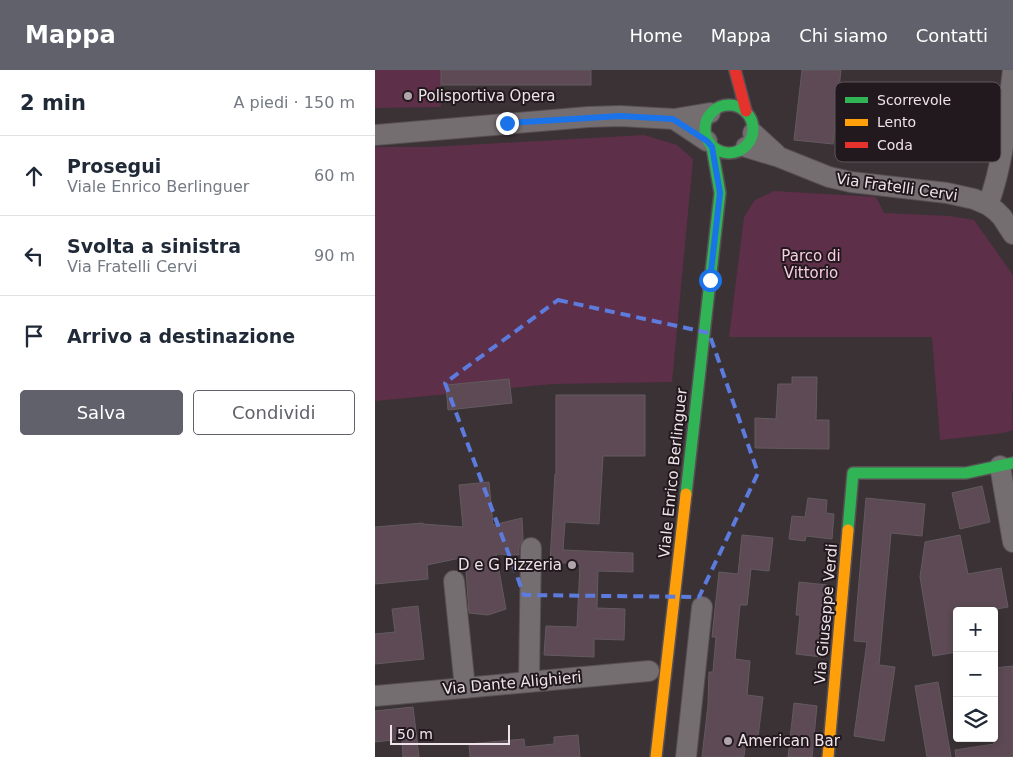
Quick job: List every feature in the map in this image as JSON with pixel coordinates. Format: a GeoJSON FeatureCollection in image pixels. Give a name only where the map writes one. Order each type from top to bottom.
{"type":"FeatureCollection","features":[{"type":"Feature","properties":{"kind":"street"},"geometry":{"type":"LineString","coordinates":[[1013,70],[1002,158],[988,205],[1002,218],[1013,234]]}},
{"type":"Feature","properties":{"kind":"street"},"geometry":{"type":"LineString","coordinates":[[710,144],[704,126],[735,71]]}},
{"type":"Feature","properties":{"kind":"street"},"geometry":{"type":"LineString","coordinates":[[673,119],[725,153],[746,144],[751,118],[746,111],[735,71]]}},
{"type":"Feature","properties":{"kind":"street"},"geometry":{"type":"LineString","coordinates":[[375,135],[589,117],[620,116],[673,119],[713,110],[729,104],[746,111]]}},
{"type":"Feature","properties":{"kind":"street","name":"Viale Enrico Berlinguer"},"geometry":{"type":"LineString","coordinates":[[658,754],[720,193],[710,144]]}},
{"type":"Feature","properties":{"kind":"street","name":"Via Fratelli Cervi"},"geometry":{"type":"LineString","coordinates":[[746,144],[829,177],[851,182],[962,195],[988,205]]}},
{"type":"Feature","properties":{"kind":"street","name":"Viale Enrico Berlinguer"},"geometry":{"type":"LineString","coordinates":[[720,193],[746,144]]}},
{"type":"Feature","properties":{"kind":"street"},"geometry":{"type":"LineString","coordinates":[[1006,465],[1013,542]]}},
{"type":"Feature","properties":{"kind":"street","name":"Via Giuseppe Verdi"},"geometry":{"type":"LineString","coordinates":[[828,757],[853,473],[966,473],[1006,465]]}},
{"type":"Feature","properties":{"kind":"street"},"geometry":{"type":"LineString","coordinates":[[529,682],[531,548]]}},
{"type":"Feature","properties":{"kind":"street"},"geometry":{"type":"LineString","coordinates":[[453,581],[465,688]]}},
{"type":"Feature","properties":{"kind":"street"},"geometry":{"type":"LineString","coordinates":[[686,757],[702,607]]}},
{"type":"Feature","properties":{"kind":"street","name":"Via Dante Alighieri"},"geometry":{"type":"LineString","coordinates":[[375,696],[649,671]]}},
{"type":"Feature","properties":{"kind":"highlighted area"},"geometry":{"type":"Polygon","coordinates":[[[558,300],[709,333],[758,473],[699,597],[524,595],[445,383],[558,300]]]}},
{"type":"Feature","properties":{"kind":"green space","name":"Polisportiva Opera"},"geometry":{"type":"Polygon","coordinates":[[[375,70],[441,70],[441,107],[375,108],[375,70]]]}},
{"type":"Feature","properties":{"kind":"green space"},"geometry":{"type":"Polygon","coordinates":[[[644,135],[677,145],[693,159],[672,382],[553,384],[375,401],[375,147],[430,147],[644,135]]]}},
{"type":"Feature","properties":{"kind":"green space","name":"Parco di Vittorio"},"geometry":{"type":"Polygon","coordinates":[[[774,191],[876,197],[884,213],[949,216],[974,220],[1013,275],[1013,430],[1003,433],[940,440],[932,337],[729,337],[744,217],[755,200],[774,191]]]}},
{"type":"Feature","properties":{"kind":"building"},"geometry":{"type":"Polygon","coordinates":[[[441,70],[591,70],[591,85],[441,85],[441,70]]]}},
{"type":"Feature","properties":{"kind":"building"},"geometry":{"type":"Polygon","coordinates":[[[802,70],[841,70],[840,82],[835,82],[833,144],[794,140],[802,70]]]}},
{"type":"Feature","properties":{"kind":"building"},"geometry":{"type":"Polygon","coordinates":[[[792,377],[817,377],[816,420],[829,420],[829,449],[755,448],[755,418],[776,419],[778,384],[792,384],[792,377]]]}},
{"type":"Feature","properties":{"kind":"building"},"geometry":{"type":"Polygon","coordinates":[[[509,379],[512,403],[448,410],[446,385],[509,379]]]}},
{"type":"Feature","properties":{"kind":"building"},"geometry":{"type":"Polygon","coordinates":[[[556,395],[645,395],[645,456],[603,456],[599,524],[565,522],[563,550],[633,553],[633,572],[598,571],[597,608],[625,609],[624,640],[594,639],[594,657],[544,655],[546,626],[577,627],[580,564],[550,562],[556,474],[556,395]]]}},
{"type":"Feature","properties":{"kind":"building"},"geometry":{"type":"Polygon","coordinates":[[[489,482],[493,525],[522,518],[523,539],[519,547],[519,555],[496,554],[506,609],[488,615],[469,613],[465,557],[427,565],[428,579],[375,584],[375,527],[423,523],[463,527],[459,485],[489,482]]]}},
{"type":"Feature","properties":{"kind":"building"},"geometry":{"type":"Polygon","coordinates":[[[982,486],[990,522],[960,529],[952,493],[982,486]]]}},
{"type":"Feature","properties":{"kind":"building"},"geometry":{"type":"Polygon","coordinates":[[[808,498],[827,500],[826,513],[834,514],[832,539],[806,536],[805,541],[789,539],[792,516],[805,517],[808,498]]]}},
{"type":"Feature","properties":{"kind":"building"},"geometry":{"type":"Polygon","coordinates":[[[866,498],[925,504],[922,536],[891,533],[879,665],[895,667],[884,741],[854,736],[867,642],[854,641],[866,498]]]}},
{"type":"Feature","properties":{"kind":"building"},"geometry":{"type":"Polygon","coordinates":[[[742,535],[773,538],[769,571],[751,569],[747,605],[740,605],[735,659],[750,661],[747,695],[763,697],[758,737],[746,735],[744,757],[702,757],[708,705],[709,672],[713,672],[716,637],[712,637],[719,572],[738,574],[742,535]]]}},
{"type":"Feature","properties":{"kind":"building"},"geometry":{"type":"Polygon","coordinates":[[[960,535],[968,574],[1001,568],[1008,607],[998,609],[998,607],[953,607],[953,653],[933,656],[920,577],[925,542],[960,535]]]}},
{"type":"Feature","properties":{"kind":"building"},"geometry":{"type":"Polygon","coordinates":[[[799,582],[827,585],[821,657],[796,654],[800,615],[796,615],[799,582]]]}},
{"type":"Feature","properties":{"kind":"building"},"geometry":{"type":"Polygon","coordinates":[[[418,606],[424,659],[375,664],[375,634],[395,632],[392,609],[418,606]]]}},
{"type":"Feature","properties":{"kind":"building"},"geometry":{"type":"Polygon","coordinates":[[[1013,666],[1013,757],[956,757],[955,750],[998,742],[998,668],[1013,666]]]}},
{"type":"Feature","properties":{"kind":"building"},"geometry":{"type":"Polygon","coordinates":[[[938,682],[951,757],[927,757],[915,686],[938,682]]]}},
{"type":"Feature","properties":{"kind":"building"},"geometry":{"type":"Polygon","coordinates":[[[794,703],[817,706],[812,757],[788,757],[794,703]]]}},
{"type":"Feature","properties":{"kind":"building"},"geometry":{"type":"Polygon","coordinates":[[[413,707],[419,757],[403,757],[402,739],[375,742],[375,711],[413,707]]]}},
{"type":"Feature","properties":{"kind":"building"},"geometry":{"type":"Polygon","coordinates":[[[578,735],[580,757],[470,757],[469,744],[524,739],[525,747],[554,744],[554,737],[578,735]]]}},
{"type":"Feature","properties":{"kind":"traffic: fast"},"geometry":{"type":"LineString","coordinates":[[724,105],[734,105],[743,109],[749,115],[752,120],[753,129],[752,138],[743,149],[734,153],[724,153],[715,149],[709,143],[705,134],[705,124],[709,115],[715,109],[724,105]]}},
{"type":"Feature","properties":{"kind":"traffic: fast"},"geometry":{"type":"LineString","coordinates":[[686,494],[720,193],[712,147]]}},
{"type":"Feature","properties":{"kind":"traffic: fast"},"geometry":{"type":"LineString","coordinates":[[848,530],[853,473],[966,473],[1013,463]]}},
{"type":"Feature","properties":{"kind":"traffic: slow"},"geometry":{"type":"LineString","coordinates":[[656,757],[686,494]]}},
{"type":"Feature","properties":{"kind":"traffic: slow"},"geometry":{"type":"LineString","coordinates":[[828,757],[848,530]]}},
{"type":"Feature","properties":{"kind":"traffic: jam"},"geometry":{"type":"LineString","coordinates":[[735,70],[746,111]]}},
{"type":"Feature","properties":{"kind":"place","name":"Polisportiva Opera"},"geometry":{"type":"Point","coordinates":[408,96]}},
{"type":"Feature","properties":{"kind":"place","name":"D e G Pizzeria"},"geometry":{"type":"Point","coordinates":[572,565]}},
{"type":"Feature","properties":{"kind":"place","name":"American Bar"},"geometry":{"type":"Point","coordinates":[728,741]}},
{"type":"Feature","properties":{"kind":"route"},"geometry":{"type":"LineString","coordinates":[[507,123],[620,116],[673,119],[707,141],[712,147],[720,193],[710,280]]}}]}
